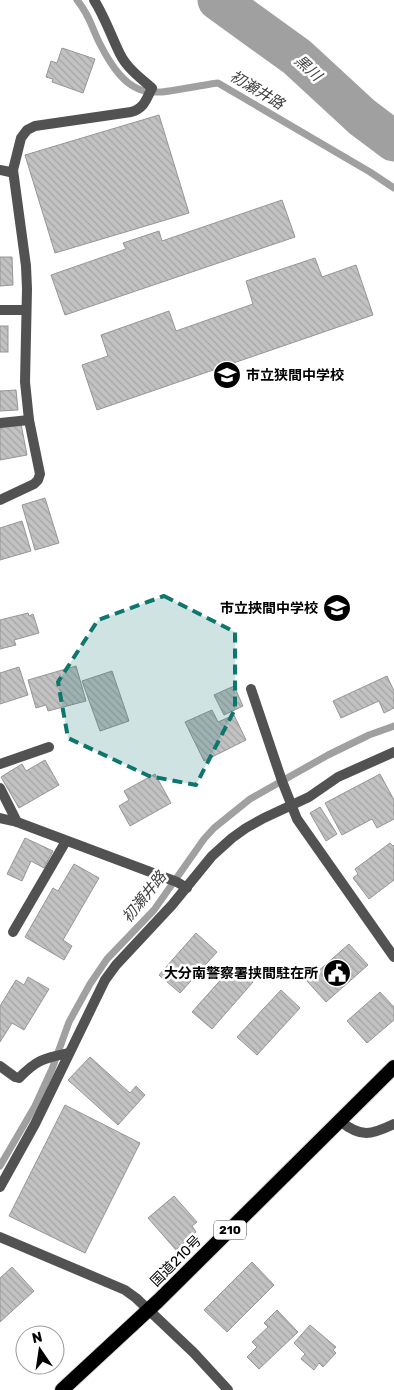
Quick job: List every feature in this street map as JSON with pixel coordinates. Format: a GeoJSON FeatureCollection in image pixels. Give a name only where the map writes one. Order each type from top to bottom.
{"type":"FeatureCollection","features":[{"type":"Feature","properties":{"kind":"highway","name":"国道210号"},"geometry":{"type":"LineString","coordinates":[[62,1390],[149,1310],[394,1067]]}},
{"type":"Feature","properties":{"kind":"street"},"geometry":{"type":"LineString","coordinates":[[0,500],[34,484],[40,474],[29,420],[24,366],[26,266],[13,170],[21,138],[27,130],[35,126],[139,110],[152,88],[133,72],[120,55],[102,12],[94,0]]}},
{"type":"Feature","properties":{"kind":"street"},"geometry":{"type":"LineString","coordinates":[[0,170],[10,172],[13,170]]}},
{"type":"Feature","properties":{"kind":"street"},"geometry":{"type":"LineString","coordinates":[[0,310],[26,310]]}},
{"type":"Feature","properties":{"kind":"street"},"geometry":{"type":"LineString","coordinates":[[0,423],[29,420]]}},
{"type":"Feature","properties":{"kind":"street"},"geometry":{"type":"LineString","coordinates":[[251,689],[292,806],[302,828],[394,957]]}},
{"type":"Feature","properties":{"kind":"street"},"geometry":{"type":"LineString","coordinates":[[0,764],[49,747]]}},
{"type":"Feature","properties":{"kind":"street"},"geometry":{"type":"LineString","coordinates":[[0,1187],[35,1124],[105,980],[116,965],[187,888],[212,856],[232,838],[252,824],[309,797],[338,778],[394,752]]}},
{"type":"Feature","properties":{"kind":"street"},"geometry":{"type":"LineString","coordinates":[[0,788],[17,822]]}},
{"type":"Feature","properties":{"kind":"street"},"geometry":{"type":"LineString","coordinates":[[0,818],[17,822],[177,882],[187,888]]}},
{"type":"Feature","properties":{"kind":"street"},"geometry":{"type":"LineString","coordinates":[[13,932],[66,841]]}},
{"type":"Feature","properties":{"kind":"street"},"geometry":{"type":"LineString","coordinates":[[0,1066],[19,1078],[31,1065],[43,1059],[69,1053]]}},
{"type":"Feature","properties":{"kind":"street"},"geometry":{"type":"LineString","coordinates":[[340,1121],[355,1132],[371,1132],[394,1124]]}},
{"type":"Feature","properties":{"kind":"street"},"geometry":{"type":"LineString","coordinates":[[0,1238],[111,1283],[136,1298],[194,1353],[228,1390]]}},
{"type":"Feature","properties":{"kind":"highlighted area"},"geometry":{"type":"Polygon","coordinates":[[[164,596],[235,632],[235,709],[196,785],[149,776],[68,738],[58,682],[98,620],[164,596]]]}},
{"type":"Feature","properties":{"kind":"building"},"geometry":{"type":"Polygon","coordinates":[[[62,48],[95,59],[83,93],[52,82],[53,79],[46,77],[51,61],[57,63],[62,48]]]}},
{"type":"Feature","properties":{"kind":"building"},"geometry":{"type":"Polygon","coordinates":[[[159,115],[189,213],[55,253],[25,155],[159,115]]]}},
{"type":"Feature","properties":{"kind":"building"},"geometry":{"type":"Polygon","coordinates":[[[282,200],[295,237],[65,315],[51,275],[126,249],[123,243],[159,231],[162,241],[282,200]]]}},
{"type":"Feature","properties":{"kind":"building"},"geometry":{"type":"Polygon","coordinates":[[[0,257],[12,257],[13,285],[0,286],[0,257]]]}},
{"type":"Feature","properties":{"kind":"building","name":"市立狭間中学校"},"geometry":{"type":"Polygon","coordinates":[[[315,258],[322,277],[356,265],[373,315],[97,410],[82,365],[108,356],[101,335],[169,311],[176,331],[253,304],[246,281],[315,258]]]}},
{"type":"Feature","properties":{"kind":"building"},"geometry":{"type":"Polygon","coordinates":[[[0,326],[8,326],[8,352],[0,352],[0,326]]]}},
{"type":"Feature","properties":{"kind":"building"},"geometry":{"type":"Polygon","coordinates":[[[16,390],[18,410],[0,411],[0,391],[16,390]]]}},
{"type":"Feature","properties":{"kind":"building"},"geometry":{"type":"Polygon","coordinates":[[[21,424],[27,455],[0,460],[0,428],[21,424]]]}},
{"type":"Feature","properties":{"kind":"building"},"geometry":{"type":"Polygon","coordinates":[[[45,498],[59,543],[35,550],[22,505],[45,498]]]}},
{"type":"Feature","properties":{"kind":"building"},"geometry":{"type":"Polygon","coordinates":[[[22,521],[31,551],[0,560],[0,528],[22,521]]]}},
{"type":"Feature","properties":{"kind":"building"},"geometry":{"type":"Polygon","coordinates":[[[28,613],[29,616],[33,614],[39,633],[14,640],[16,645],[0,649],[0,620],[28,613]]]}},
{"type":"Feature","properties":{"kind":"building"},"geometry":{"type":"Polygon","coordinates":[[[76,666],[86,701],[48,711],[46,705],[36,708],[28,680],[76,666]]]}},
{"type":"Feature","properties":{"kind":"building"},"geometry":{"type":"Polygon","coordinates":[[[19,667],[28,695],[0,704],[0,673],[19,667]]]}},
{"type":"Feature","properties":{"kind":"building"},"geometry":{"type":"Polygon","coordinates":[[[112,671],[129,721],[100,731],[82,681],[112,671]]]}},
{"type":"Feature","properties":{"kind":"building"},"geometry":{"type":"Polygon","coordinates":[[[387,676],[394,691],[394,708],[384,713],[379,701],[341,718],[333,701],[387,676]]]}},
{"type":"Feature","properties":{"kind":"building"},"geometry":{"type":"Polygon","coordinates":[[[234,686],[243,706],[224,715],[214,695],[234,686]]]}},
{"type":"Feature","properties":{"kind":"building"},"geometry":{"type":"Polygon","coordinates":[[[212,710],[218,722],[234,715],[246,740],[204,761],[185,722],[212,710]]]}},
{"type":"Feature","properties":{"kind":"building"},"geometry":{"type":"Polygon","coordinates":[[[45,760],[59,785],[19,808],[1,777],[22,764],[26,771],[45,760]]]}},
{"type":"Feature","properties":{"kind":"building"},"geometry":{"type":"Polygon","coordinates":[[[155,774],[171,803],[130,826],[119,806],[129,800],[124,791],[155,774]]]}},
{"type":"Feature","properties":{"kind":"building"},"geometry":{"type":"Polygon","coordinates":[[[380,774],[394,800],[394,819],[377,828],[372,819],[342,835],[325,803],[380,774]]]}},
{"type":"Feature","properties":{"kind":"building"},"geometry":{"type":"Polygon","coordinates":[[[320,807],[337,834],[326,841],[310,813],[320,807]]]}},
{"type":"Feature","properties":{"kind":"building"},"geometry":{"type":"Polygon","coordinates":[[[25,838],[53,851],[44,868],[31,861],[22,881],[7,874],[25,838]]]}},
{"type":"Feature","properties":{"kind":"building"},"geometry":{"type":"Polygon","coordinates":[[[390,843],[394,845],[394,880],[369,899],[353,878],[358,874],[355,869],[390,843]]]}},
{"type":"Feature","properties":{"kind":"building"},"geometry":{"type":"Polygon","coordinates":[[[74,864],[99,878],[63,940],[72,946],[64,960],[25,937],[53,888],[58,891],[74,864]]]}},
{"type":"Feature","properties":{"kind":"building"},"geometry":{"type":"Polygon","coordinates":[[[196,933],[217,952],[180,993],[159,975],[196,933]]]}},
{"type":"Feature","properties":{"kind":"building","name":"大分南警察署挟間駐在所"},"geometry":{"type":"Polygon","coordinates":[[[349,944],[368,965],[326,1002],[307,981],[349,944]]]}},
{"type":"Feature","properties":{"kind":"building"},"geometry":{"type":"Polygon","coordinates":[[[234,965],[253,982],[212,1029],[192,1012],[234,965]]]}},
{"type":"Feature","properties":{"kind":"building"},"geometry":{"type":"Polygon","coordinates":[[[28,977],[49,989],[24,1030],[12,1023],[0,1042],[0,1006],[16,980],[24,985],[28,977]]]}},
{"type":"Feature","properties":{"kind":"building"},"geometry":{"type":"Polygon","coordinates":[[[281,990],[300,1008],[257,1055],[237,1037],[281,990]]]}},
{"type":"Feature","properties":{"kind":"building"},"geometry":{"type":"Polygon","coordinates":[[[380,992],[394,1007],[394,1020],[367,1043],[347,1021],[380,992]]]}},
{"type":"Feature","properties":{"kind":"building"},"geometry":{"type":"Polygon","coordinates":[[[90,1057],[130,1093],[136,1086],[145,1095],[118,1125],[68,1080],[90,1057]]]}},
{"type":"Feature","properties":{"kind":"building"},"geometry":{"type":"Polygon","coordinates":[[[65,1105],[140,1143],[85,1253],[9,1216],[65,1105]]]}},
{"type":"Feature","properties":{"kind":"building"},"geometry":{"type":"Polygon","coordinates":[[[174,1196],[197,1222],[192,1226],[196,1232],[176,1250],[148,1218],[174,1196]]]}},
{"type":"Feature","properties":{"kind":"building"},"geometry":{"type":"Polygon","coordinates":[[[252,1262],[274,1285],[227,1332],[204,1310],[252,1262]]]}},
{"type":"Feature","properties":{"kind":"building"},"geometry":{"type":"Polygon","coordinates":[[[12,1267],[34,1291],[0,1322],[0,1278],[12,1267]]]}},
{"type":"Feature","properties":{"kind":"building"},"geometry":{"type":"Polygon","coordinates":[[[277,1310],[298,1332],[259,1369],[247,1357],[257,1347],[252,1342],[268,1327],[264,1323],[277,1310]]]}},
{"type":"Feature","properties":{"kind":"building"},"geometry":{"type":"Polygon","coordinates":[[[310,1325],[336,1347],[333,1350],[336,1353],[323,1367],[319,1363],[314,1370],[301,1359],[305,1354],[294,1343],[310,1325]]]}},
{"type":"Feature","properties":{"kind":"waterway","name":"初瀬井路"},"geometry":{"type":"LineString","coordinates":[[77,0],[88,16],[100,44],[112,65],[124,79],[136,88],[149,92],[163,92],[218,83],[394,188]]}},
{"type":"Feature","properties":{"kind":"waterway","name":"黒川"},"geometry":{"type":"LineString","coordinates":[[218,0],[297,57],[362,117],[394,141]]}},
{"type":"Feature","properties":{"kind":"waterway","name":"初瀬井路"},"geometry":{"type":"LineString","coordinates":[[0,1166],[35,1106],[52,1069],[69,1022],[90,984],[107,959],[154,910],[204,839],[214,828],[250,799],[328,755],[369,735],[394,726]]}},
{"type":"Feature","properties":{"kind":"place","name":"市立狭間中学校"},"geometry":{"type":"Point","coordinates":[227,375]}},
{"type":"Feature","properties":{"kind":"place","name":"市立挾間中学校"},"geometry":{"type":"Point","coordinates":[337,608]}},
{"type":"Feature","properties":{"kind":"place","name":"大分南警察署挟間駐在所"},"geometry":{"type":"Point","coordinates":[337,973]}}]}
